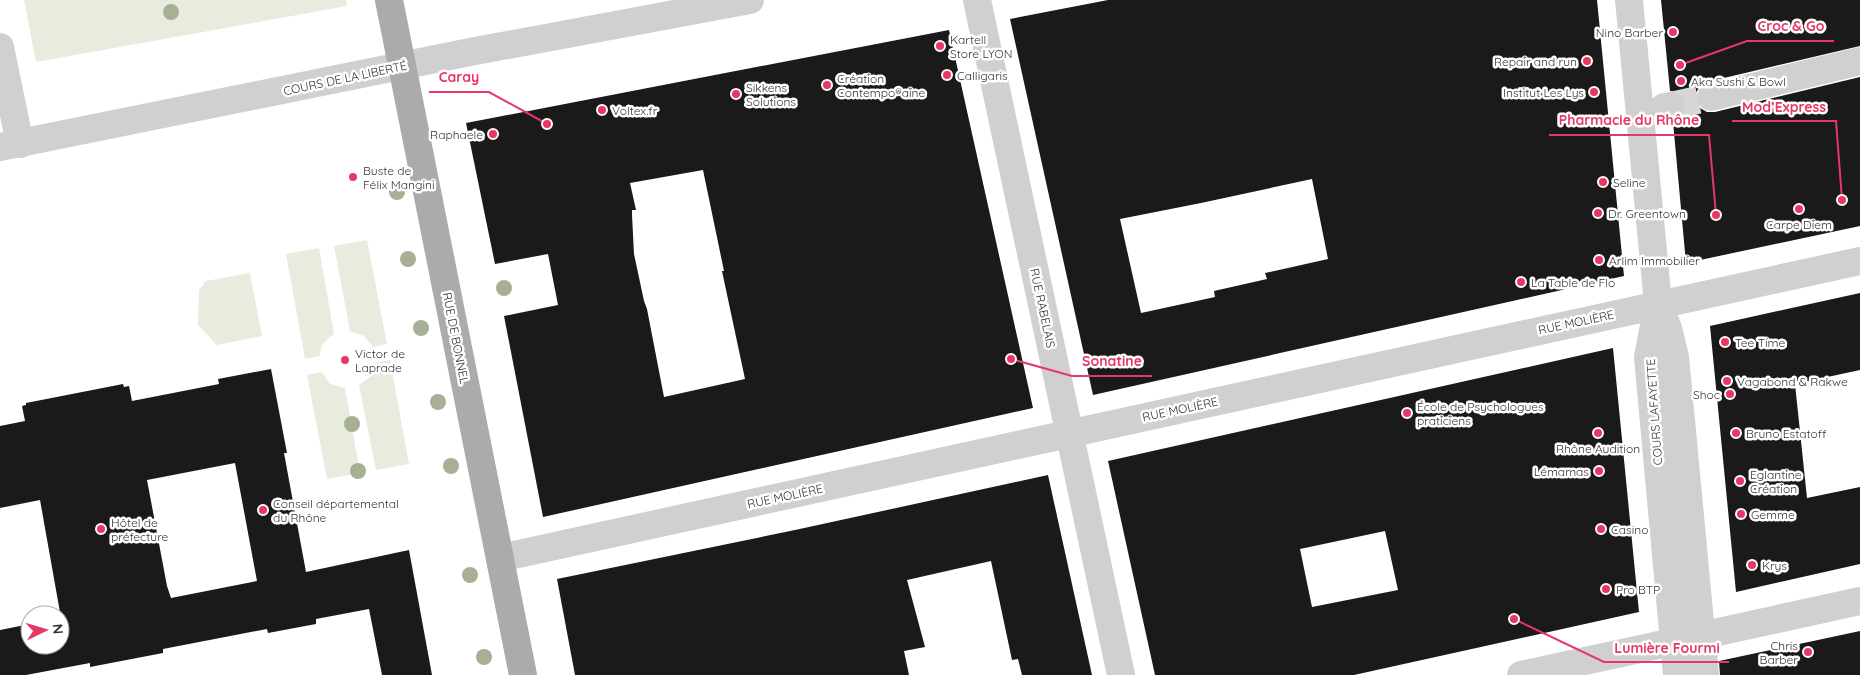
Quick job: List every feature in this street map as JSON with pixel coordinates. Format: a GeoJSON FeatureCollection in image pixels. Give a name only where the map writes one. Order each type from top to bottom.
{"type":"FeatureCollection","features":[{"type":"Feature","properties":{"kind":"main road","name":"RUE DE BONNEL"},"geometry":{"type":"LineString","coordinates":[[390,0],[523,675]]}},
{"type":"Feature","properties":{"kind":"street","name":"COURS DE LA LIBERTÉ"},"geometry":{"type":"LineString","coordinates":[[10,146],[402,66],[750,0]]}},
{"type":"Feature","properties":{"kind":"street","name":"RUE RABELAIS"},"geometry":{"type":"LineString","coordinates":[[977,0],[1121,675]]}},
{"type":"Feature","properties":{"kind":"street","name":"COURS LAFAYETTE"},"geometry":{"type":"LineString","coordinates":[[1629,0],[1658,304],[1648,357],[1677,675]]}},
{"type":"Feature","properties":{"kind":"street"},"geometry":{"type":"LineString","coordinates":[[0,47],[10,146]]}},
{"type":"Feature","properties":{"kind":"street"},"geometry":{"type":"LineString","coordinates":[[1710,97],[1860,61]]}},
{"type":"Feature","properties":{"kind":"street","name":"RUE MOLIÈRE"},"geometry":{"type":"LineString","coordinates":[[500,558],[1860,261]]}},
{"type":"Feature","properties":{"kind":"street"},"geometry":{"type":"LineString","coordinates":[[1658,304],[1668,328],[1674,357],[1705,675]]}},
{"type":"Feature","properties":{"kind":"street"},"geometry":{"type":"LineString","coordinates":[[1521,675],[1860,601]]}},
{"type":"Feature","properties":{"kind":"shaded area"},"geometry":{"type":"Polygon","coordinates":[[[24,0],[346,0],[347,6],[36,62],[24,0]]]}},
{"type":"Feature","properties":{"kind":"shaded area"},"geometry":{"type":"Polygon","coordinates":[[[367,240],[387,344],[373,347],[364,336],[350,331],[334,246],[367,240]]]}},
{"type":"Feature","properties":{"kind":"shaded area"},"geometry":{"type":"Polygon","coordinates":[[[319,248],[334,334],[324,343],[320,356],[305,359],[286,254],[319,248]]]}},
{"type":"Feature","properties":{"kind":"shaded area"},"geometry":{"type":"Polygon","coordinates":[[[250,273],[262,336],[217,345],[198,325],[199,290],[206,281],[250,273]]]}},
{"type":"Feature","properties":{"kind":"shaded area"},"geometry":{"type":"Polygon","coordinates":[[[390,360],[409,464],[376,470],[359,385],[371,376],[375,363],[390,360]]]}},
{"type":"Feature","properties":{"kind":"shaded area"},"geometry":{"type":"Polygon","coordinates":[[[322,372],[330,384],[345,388],[360,473],[327,479],[307,375],[322,372]]]}},
{"type":"Feature","properties":{"kind":"building"},"geometry":{"type":"Polygon","coordinates":[[[1108,0],[1597,0],[1624,276],[1093,395],[1010,19],[1108,0]],[[1312,179],[1120,219],[1141,313],[1215,297],[1214,291],[1267,279],[1265,273],[1328,259],[1312,179]]]}},
{"type":"Feature","properties":{"kind":"building"},"geometry":{"type":"Polygon","coordinates":[[[1661,0],[1860,0],[1860,46],[1707,82],[1700,86],[1696,93],[1696,100],[1700,108],[1707,112],[1715,112],[1860,77],[1860,226],[1686,263],[1673,122],[1681,118],[1686,111],[1686,104],[1683,96],[1677,92],[1670,91],[1661,0]]]}},
{"type":"Feature","properties":{"kind":"building"},"geometry":{"type":"Polygon","coordinates":[[[949,30],[1033,408],[543,517],[504,316],[558,305],[548,254],[495,264],[466,123],[949,30]],[[703,170],[630,183],[636,210],[632,210],[634,254],[664,397],[745,379],[722,271],[724,271],[703,170]]]}},
{"type":"Feature","properties":{"kind":"building"},"geometry":{"type":"Polygon","coordinates":[[[1860,293],[1860,370],[1795,384],[1807,498],[1860,487],[1860,564],[1736,592],[1710,326],[1860,293]]]}},
{"type":"Feature","properties":{"kind":"building"},"geometry":{"type":"Polygon","coordinates":[[[1613,348],[1639,612],[1354,675],[1155,675],[1108,461],[1613,348]],[[1385,531],[1300,549],[1312,607],[1398,590],[1385,531]]]}},
{"type":"Feature","properties":{"kind":"building","name":"Hôtel de préfecture"},"geometry":{"type":"Polygon","coordinates":[[[271,369],[306,572],[409,550],[432,675],[382,675],[369,609],[316,619],[316,624],[268,633],[267,629],[163,649],[163,653],[90,667],[90,663],[26,675],[0,675],[0,630],[20,626],[20,655],[70,655],[70,605],[59,605],[40,500],[0,508],[0,426],[25,421],[22,406],[26,405],[26,403],[123,384],[124,387],[129,386],[132,401],[219,384],[218,379],[271,369]],[[235,463],[147,480],[167,586],[171,598],[257,581],[235,463]]]}},
{"type":"Feature","properties":{"kind":"building"},"geometry":{"type":"Polygon","coordinates":[[[1048,475],[1092,675],[1022,675],[1018,659],[1012,660],[991,561],[907,580],[925,647],[904,651],[909,675],[575,675],[557,579],[1048,475]]]}},
{"type":"Feature","properties":{"kind":"building"},"geometry":{"type":"Polygon","coordinates":[[[1860,631],[1860,675],[1720,675],[1719,661],[1860,631]]]}},
{"type":"Feature","properties":{"kind":"tunnel"},"geometry":{"type":"LineString","coordinates":[[1671,106],[1711,97]]}},
{"type":"Feature","properties":{"kind":"place","name":"Nino Barber"},"geometry":{"type":"Point","coordinates":[1673,32]}},
{"type":"Feature","properties":{"kind":"place","name":"Kartell Store LYON"},"geometry":{"type":"Point","coordinates":[940,46]}},
{"type":"Feature","properties":{"kind":"place","name":"Repair and run"},"geometry":{"type":"Point","coordinates":[1587,61]}},
{"type":"Feature","properties":{"kind":"place","name":"Croc & Go"},"geometry":{"type":"Point","coordinates":[1680,65]}},
{"type":"Feature","properties":{"kind":"place","name":"Calligaris"},"geometry":{"type":"Point","coordinates":[947,75]}},
{"type":"Feature","properties":{"kind":"place","name":"Aka Sushi & Bowl"},"geometry":{"type":"Point","coordinates":[1681,81]}},
{"type":"Feature","properties":{"kind":"place","name":"Création Contempo®aine"},"geometry":{"type":"Point","coordinates":[827,85]}},
{"type":"Feature","properties":{"kind":"place","name":"Institut Les Lys"},"geometry":{"type":"Point","coordinates":[1594,92]}},
{"type":"Feature","properties":{"kind":"place","name":"Sikkens Solutions"},"geometry":{"type":"Point","coordinates":[736,94]}},
{"type":"Feature","properties":{"kind":"place","name":"Voltex.fr"},"geometry":{"type":"Point","coordinates":[602,110]}},
{"type":"Feature","properties":{"kind":"place","name":"Caray"},"geometry":{"type":"Point","coordinates":[547,124]}},
{"type":"Feature","properties":{"kind":"place","name":"Raphaele"},"geometry":{"type":"Point","coordinates":[493,134]}},
{"type":"Feature","properties":{"kind":"place","name":"Buste de Félix Mangini"},"geometry":{"type":"Point","coordinates":[353,177]}},
{"type":"Feature","properties":{"kind":"place","name":"Seline"},"geometry":{"type":"Point","coordinates":[1603,182]}},
{"type":"Feature","properties":{"kind":"place","name":"Mod’Express"},"geometry":{"type":"Point","coordinates":[1842,200]}},
{"type":"Feature","properties":{"kind":"place","name":"Carpe Diem"},"geometry":{"type":"Point","coordinates":[1799,209]}},
{"type":"Feature","properties":{"kind":"place","name":"Dr. Greentown"},"geometry":{"type":"Point","coordinates":[1598,213]}},
{"type":"Feature","properties":{"kind":"place","name":"Pharmacie du Rhône"},"geometry":{"type":"Point","coordinates":[1716,215]}},
{"type":"Feature","properties":{"kind":"place","name":"Arlim Immobilier"},"geometry":{"type":"Point","coordinates":[1599,260]}},
{"type":"Feature","properties":{"kind":"place","name":"La Table de Flo"},"geometry":{"type":"Point","coordinates":[1521,282]}},
{"type":"Feature","properties":{"kind":"place","name":"Tee Time"},"geometry":{"type":"Point","coordinates":[1725,342]}},
{"type":"Feature","properties":{"kind":"place","name":"Sonatine"},"geometry":{"type":"Point","coordinates":[1011,359]}},
{"type":"Feature","properties":{"kind":"place","name":"Victor de Laprade"},"geometry":{"type":"Point","coordinates":[345,360]}},
{"type":"Feature","properties":{"kind":"place","name":"Vagabond & Rakwe"},"geometry":{"type":"Point","coordinates":[1727,381]}},
{"type":"Feature","properties":{"kind":"place","name":"Shoc"},"geometry":{"type":"Point","coordinates":[1730,394]}},
{"type":"Feature","properties":{"kind":"place","name":"École de Psychologues praticiens"},"geometry":{"type":"Point","coordinates":[1407,413]}},
{"type":"Feature","properties":{"kind":"place","name":"Rhône Audition"},"geometry":{"type":"Point","coordinates":[1598,433]}},
{"type":"Feature","properties":{"kind":"place","name":"Bruno Estatoff"},"geometry":{"type":"Point","coordinates":[1736,433]}},
{"type":"Feature","properties":{"kind":"place","name":"Lémamas"},"geometry":{"type":"Point","coordinates":[1599,471]}},
{"type":"Feature","properties":{"kind":"place","name":"Eglantine Création"},"geometry":{"type":"Point","coordinates":[1740,481]}},
{"type":"Feature","properties":{"kind":"place","name":"Conseil départemental du Rhône"},"geometry":{"type":"Point","coordinates":[263,510]}},
{"type":"Feature","properties":{"kind":"place","name":"Gemme"},"geometry":{"type":"Point","coordinates":[1741,514]}},
{"type":"Feature","properties":{"kind":"place","name":"Hôtel de préfecture"},"geometry":{"type":"Point","coordinates":[101,529]}},
{"type":"Feature","properties":{"kind":"place","name":"Casino"},"geometry":{"type":"Point","coordinates":[1601,529]}},
{"type":"Feature","properties":{"kind":"place","name":"Krys"},"geometry":{"type":"Point","coordinates":[1752,565]}},
{"type":"Feature","properties":{"kind":"place","name":"Pro BTP"},"geometry":{"type":"Point","coordinates":[1606,589]}},
{"type":"Feature","properties":{"kind":"place","name":"Lumière Fourmi"},"geometry":{"type":"Point","coordinates":[1514,619]}},
{"type":"Feature","properties":{"kind":"place","name":"Chris Barber"},"geometry":{"type":"Point","coordinates":[1808,652]}}]}
